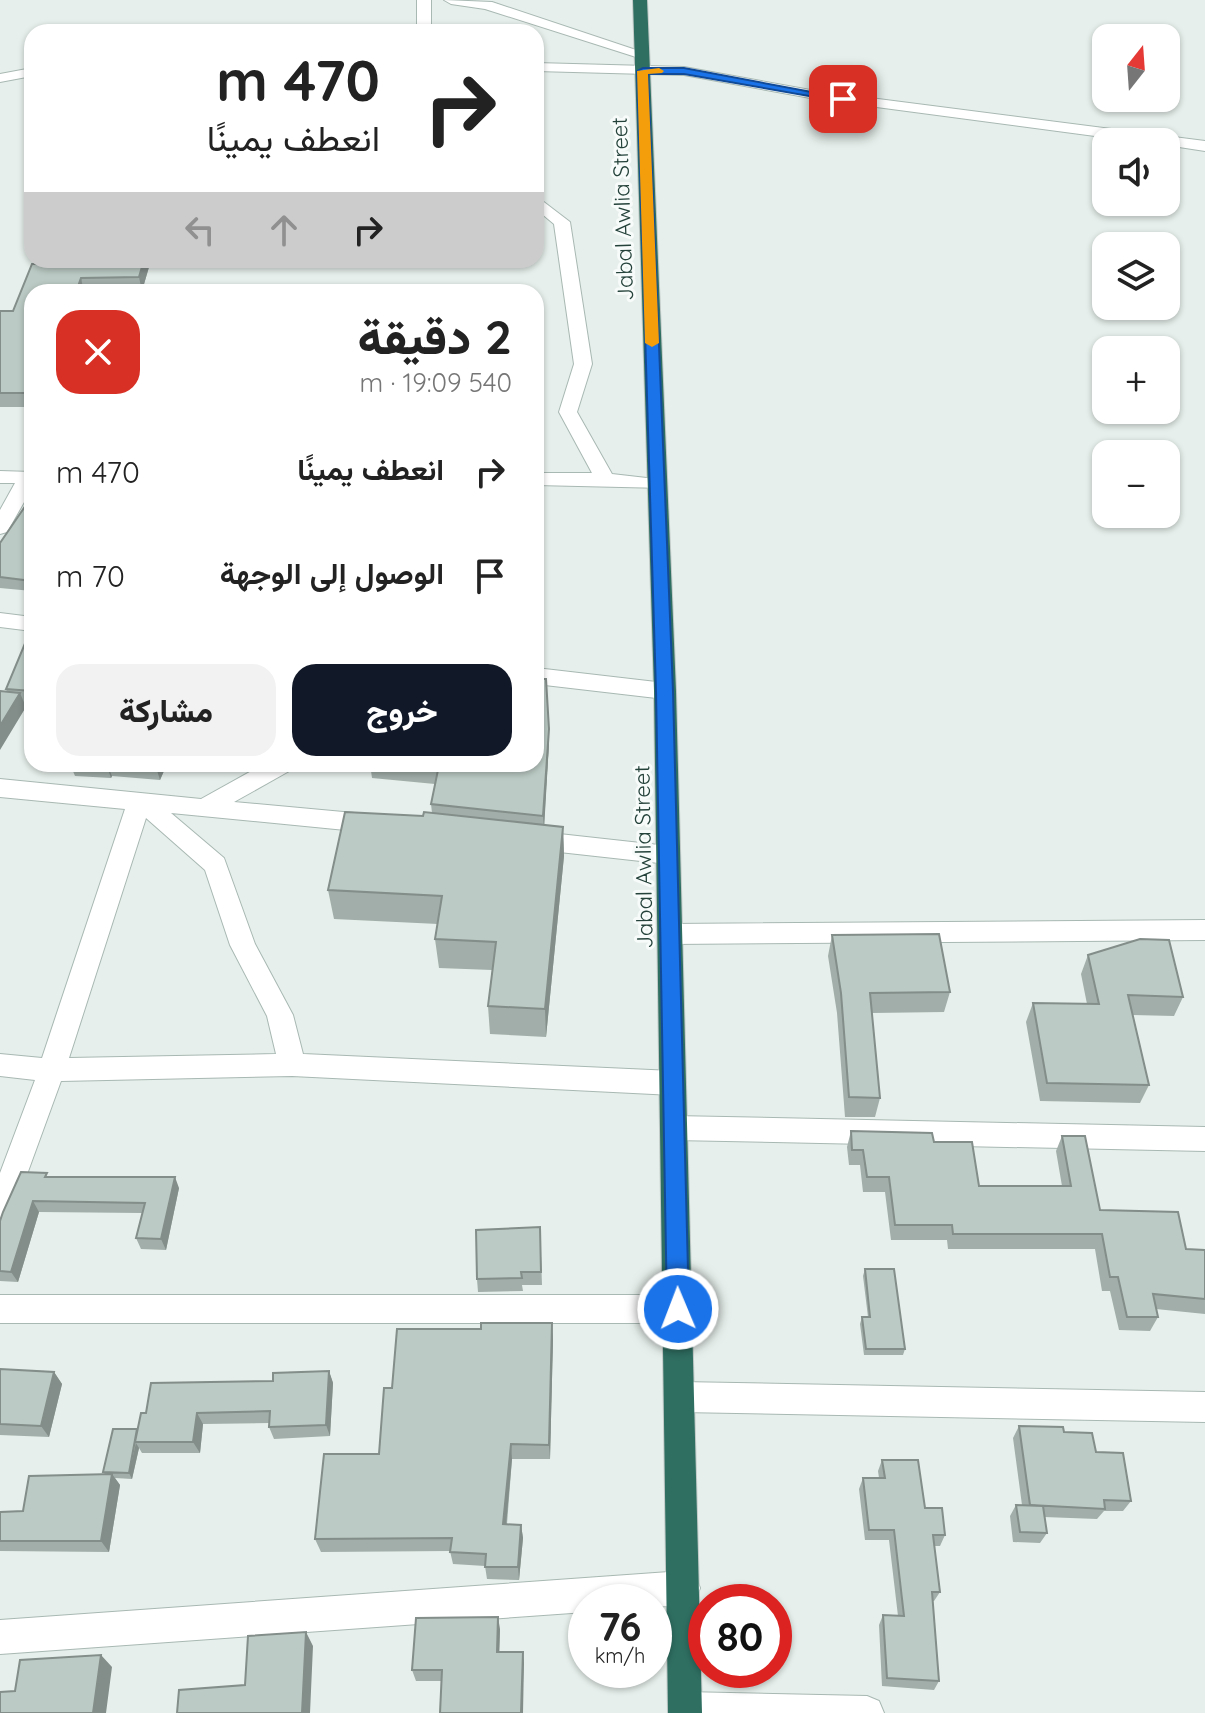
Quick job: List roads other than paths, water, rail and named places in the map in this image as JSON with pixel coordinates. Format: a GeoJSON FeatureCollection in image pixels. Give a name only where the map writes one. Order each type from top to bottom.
{"type":"FeatureCollection","features":[{"type":"Feature","properties":{"kind":"highway","name":"Jabal Awlia Street"},"geometry":{"type":"LineString","coordinates":[[640,0],[665,691],[685,1711]]}},
{"type":"Feature","properties":{"kind":"street"},"geometry":{"type":"LineString","coordinates":[[424,0],[424,24]]}},
{"type":"Feature","properties":{"kind":"street"},"geometry":{"type":"LineString","coordinates":[[451,0],[487,5],[539,24]]}},
{"type":"Feature","properties":{"kind":"street"},"geometry":{"type":"LineString","coordinates":[[544,26],[642,62],[684,71],[831,97],[1205,146]]}},
{"type":"Feature","properties":{"kind":"street"},"geometry":{"type":"LineString","coordinates":[[544,67],[642,62]]}},
{"type":"Feature","properties":{"kind":"street"},"geometry":{"type":"LineString","coordinates":[[0,78],[24,74]]}},
{"type":"Feature","properties":{"kind":"street"},"geometry":{"type":"LineString","coordinates":[[544,207],[562,222],[583,364],[568,412],[605,479]]}},
{"type":"Feature","properties":{"kind":"street"},"geometry":{"type":"LineString","coordinates":[[0,477],[24,478]]}},
{"type":"Feature","properties":{"kind":"street"},"geometry":{"type":"LineString","coordinates":[[544,479],[605,479],[657,484]]}},
{"type":"Feature","properties":{"kind":"street"},"geometry":{"type":"LineString","coordinates":[[0,528],[24,488]]}},
{"type":"Feature","properties":{"kind":"street"},"geometry":{"type":"LineString","coordinates":[[0,620],[24,623]]}},
{"type":"Feature","properties":{"kind":"street"},"geometry":{"type":"LineString","coordinates":[[544,677],[665,691]]}},
{"type":"Feature","properties":{"kind":"street"},"geometry":{"type":"LineString","coordinates":[[207,806],[269,772]]}},
{"type":"Feature","properties":{"kind":"street"},"geometry":{"type":"LineString","coordinates":[[0,788],[398,826]]}},
{"type":"Feature","properties":{"kind":"street"},"geometry":{"type":"LineString","coordinates":[[140,800],[215,865],[243,945],[280,1015],[292,1065]]}},
{"type":"Feature","properties":{"kind":"street"},"geometry":{"type":"LineString","coordinates":[[0,1210],[140,800]]}},
{"type":"Feature","properties":{"kind":"street"},"geometry":{"type":"LineString","coordinates":[[509,838],[668,855]]}},
{"type":"Feature","properties":{"kind":"street"},"geometry":{"type":"LineString","coordinates":[[671,934],[1205,930]]}},
{"type":"Feature","properties":{"kind":"street"},"geometry":{"type":"LineString","coordinates":[[0,1065],[50,1070],[292,1065],[673,1083]]}},
{"type":"Feature","properties":{"kind":"street"},"geometry":{"type":"LineString","coordinates":[[674,1128],[1205,1139]]}},
{"type":"Feature","properties":{"kind":"street"},"geometry":{"type":"LineString","coordinates":[[0,1309],[678,1309]]}},
{"type":"Feature","properties":{"kind":"street"},"geometry":{"type":"LineString","coordinates":[[681,1397],[1205,1407]]}},
{"type":"Feature","properties":{"kind":"street"},"geometry":{"type":"LineString","coordinates":[[0,1637],[683,1588]]}},
{"type":"Feature","properties":{"kind":"street"},"geometry":{"type":"LineString","coordinates":[[685,1711],[867,1713]]}}]}
